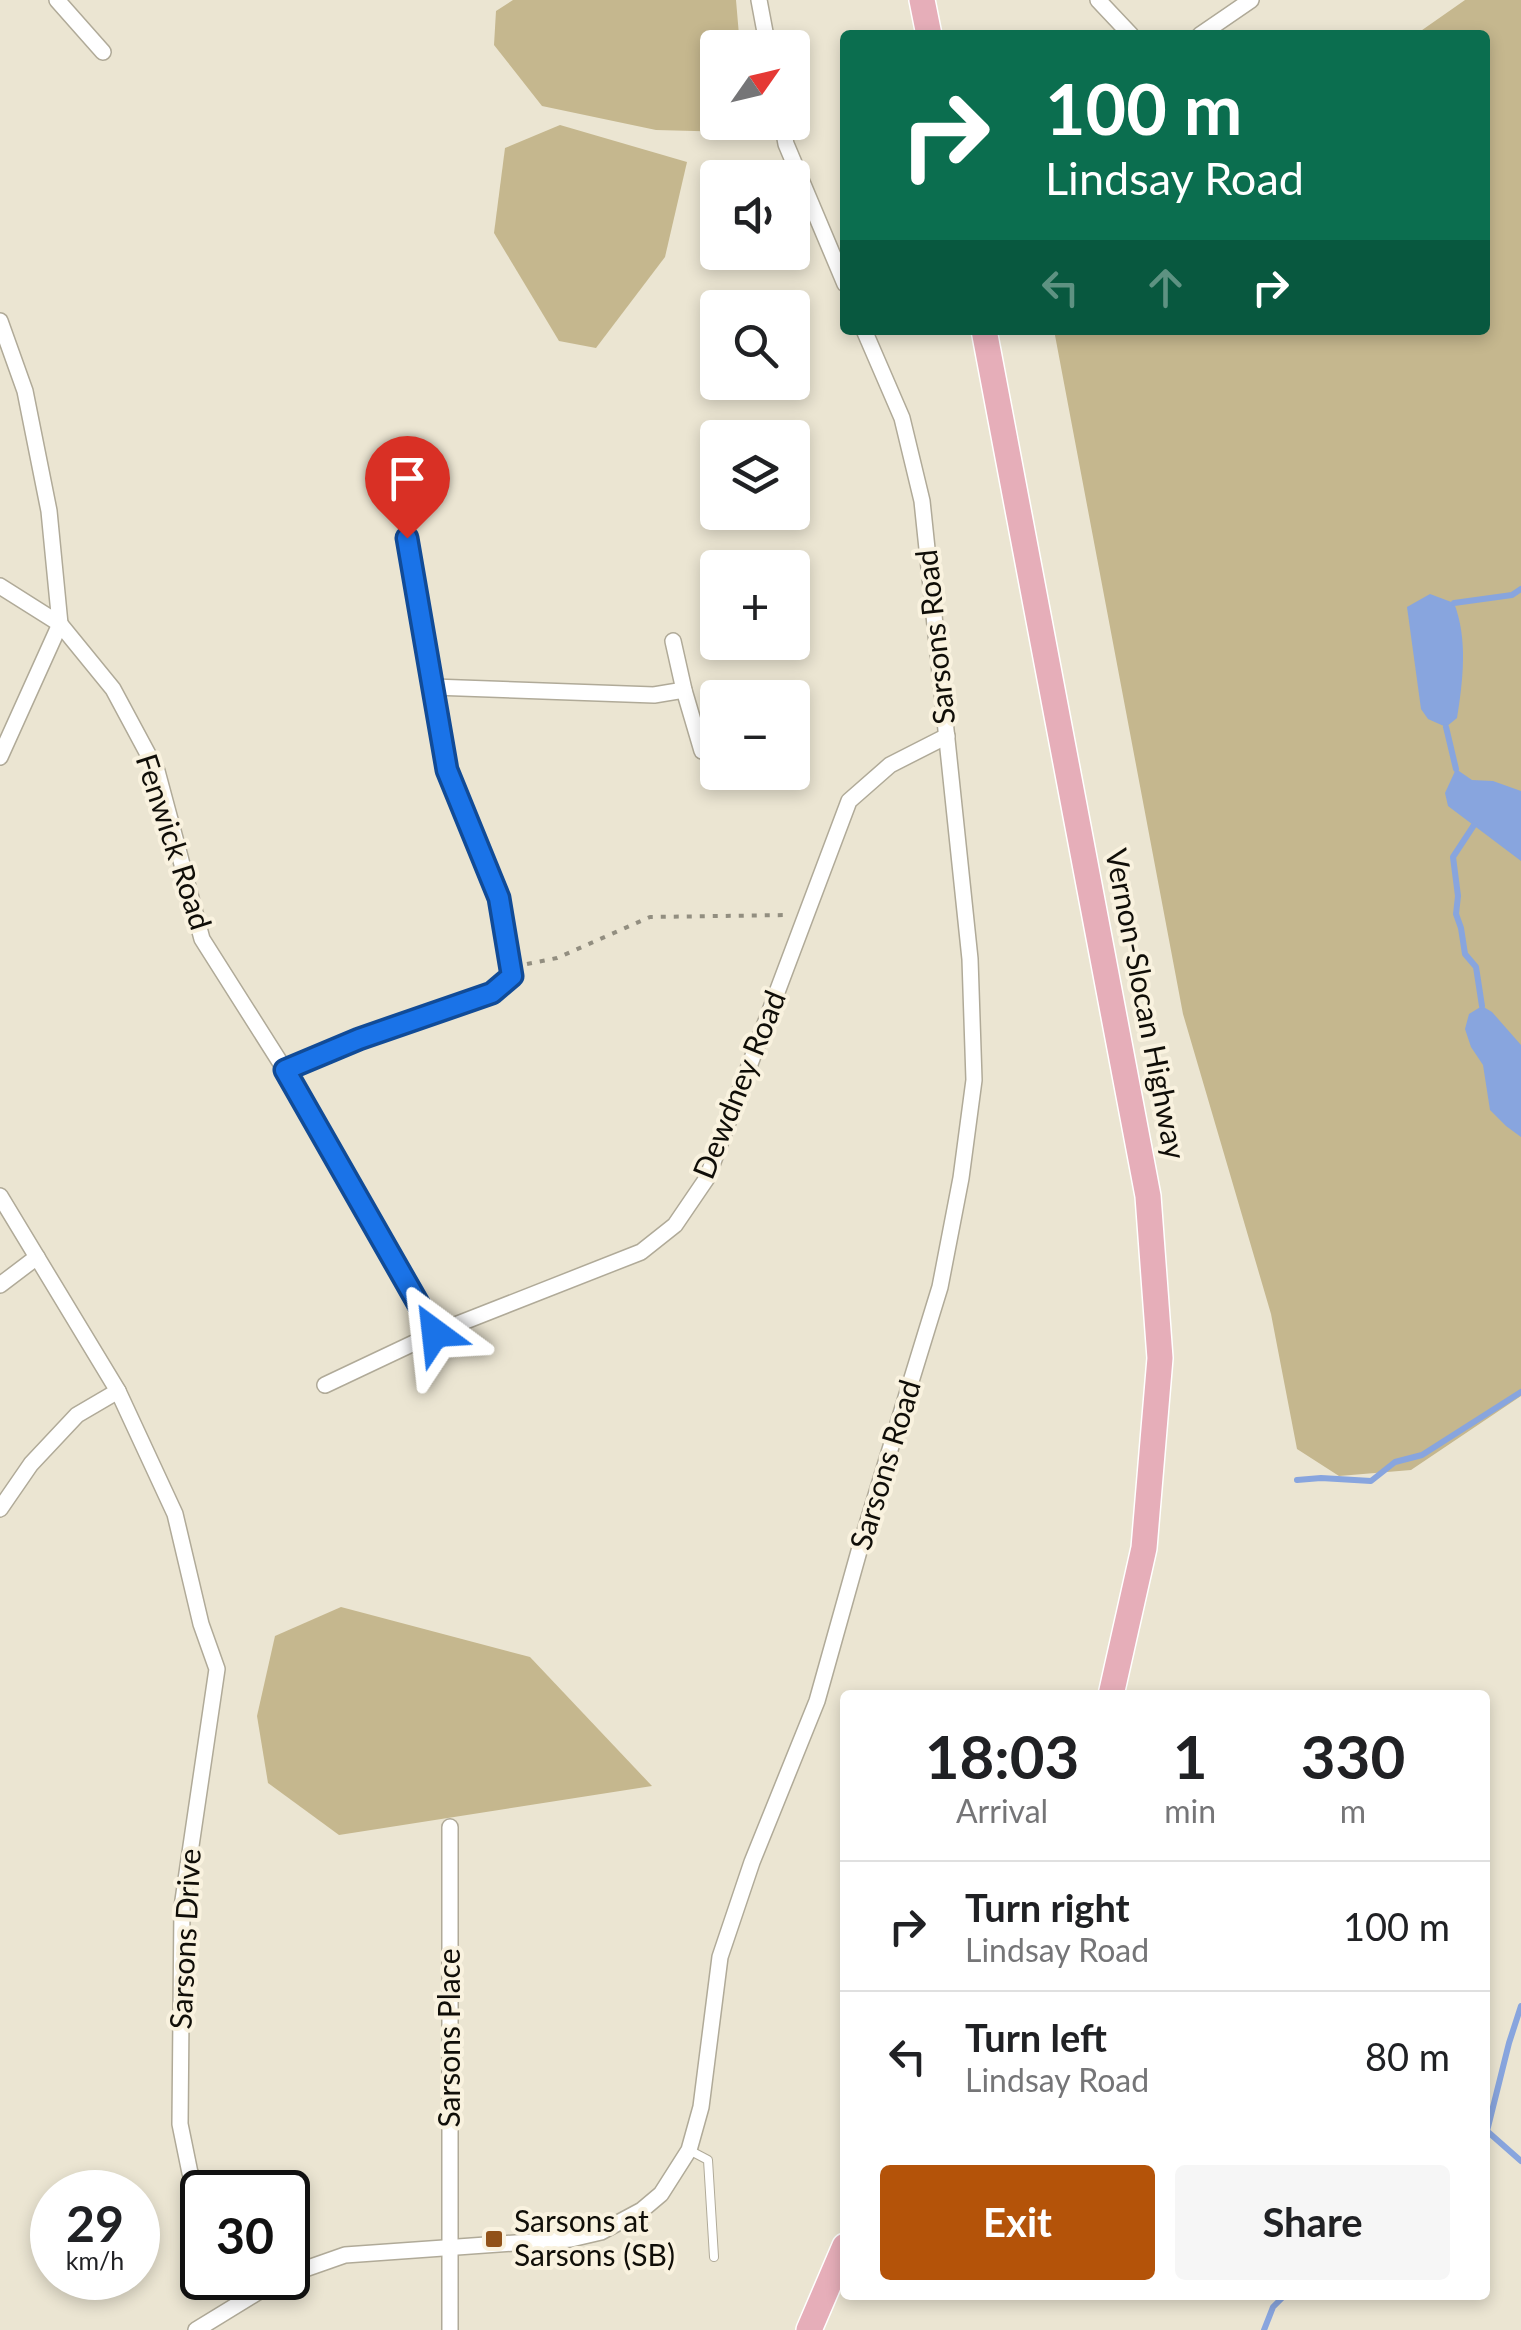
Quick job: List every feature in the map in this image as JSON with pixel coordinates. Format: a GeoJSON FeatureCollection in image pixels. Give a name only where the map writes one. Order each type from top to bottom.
{"type":"FeatureCollection","features":[{"type":"Feature","properties":{"kind":"main road"},"geometry":{"type":"LineString","coordinates":[[922,0],[928,30]]}},
{"type":"Feature","properties":{"kind":"main road","name":"Vernon-Slocan Highway"},"geometry":{"type":"LineString","coordinates":[[985,335],[1148,1196],[1160,1358],[1144,1548],[1113,1690]]}},
{"type":"Feature","properties":{"kind":"main road"},"geometry":{"type":"LineString","coordinates":[[809,2330],[840,2258]]}},
{"type":"Feature","properties":{"kind":"street"},"geometry":{"type":"LineString","coordinates":[[57,0],[103,52]]}},
{"type":"Feature","properties":{"kind":"street"},"geometry":{"type":"LineString","coordinates":[[759,0],[765,30]]}},
{"type":"Feature","properties":{"kind":"street"},"geometry":{"type":"LineString","coordinates":[[1098,0],[1126,30]]}},
{"type":"Feature","properties":{"kind":"street"},"geometry":{"type":"LineString","coordinates":[[1207,30],[1251,0]]}},
{"type":"Feature","properties":{"kind":"street"},"geometry":{"type":"LineString","coordinates":[[785,140],[840,272]]}},
{"type":"Feature","properties":{"kind":"street"},"geometry":{"type":"LineString","coordinates":[[0,321],[25,391],[46,494],[60,624],[0,757]]}},
{"type":"Feature","properties":{"kind":"street","name":"Sarsons Road"},"geometry":{"type":"LineString","coordinates":[[310,2267],[345,2255],[571,2239],[601,2232],[642,2210],[661,2194],[689,2150],[701,2107],[720,1957],[752,1862],[816,1701],[940,1287],[974,1080],[970,958],[922,501],[902,418],[866,335]]}},
{"type":"Feature","properties":{"kind":"street"},"geometry":{"type":"LineString","coordinates":[[285,1070],[359,1039],[492,993],[512,976],[499,898],[447,770],[407,538]]}},
{"type":"Feature","properties":{"kind":"street","name":"Fenwick Road"},"geometry":{"type":"LineString","coordinates":[[0,586],[60,624],[114,689],[157,771],[202,939],[285,1070],[435,1333]]}},
{"type":"Feature","properties":{"kind":"street"},"geometry":{"type":"LineString","coordinates":[[673,642],[700,743]]}},
{"type":"Feature","properties":{"kind":"street"},"geometry":{"type":"LineString","coordinates":[[434,687],[654,695],[684,690]]}},
{"type":"Feature","properties":{"kind":"street","name":"Dewdney Road"},"geometry":{"type":"LineString","coordinates":[[325,1386],[435,1333],[641,1252],[675,1226],[707,1178],[849,801],[890,766],[947,736]]}},
{"type":"Feature","properties":{"kind":"street","name":"Sarsons Drive"},"geometry":{"type":"LineString","coordinates":[[0,1196],[118,1391],[175,1514],[201,1624],[217,1670],[182,1907],[180,2124],[189,2170]]}},
{"type":"Feature","properties":{"kind":"street"},"geometry":{"type":"LineString","coordinates":[[0,1285],[37,1257]]}},
{"type":"Feature","properties":{"kind":"street"},"geometry":{"type":"LineString","coordinates":[[0,1509],[30,1464],[77,1415],[118,1391]]}},
{"type":"Feature","properties":{"kind":"street","name":"Sarsons Place"},"geometry":{"type":"LineString","coordinates":[[450,1827],[450,2330]]}},
{"type":"Feature","properties":{"kind":"street","name":"Sarsons Road"},"geometry":{"type":"LineString","coordinates":[[196,2330],[245,2300]]}},
{"type":"Feature","properties":{"kind":"lane"},"geometry":{"type":"LineString","coordinates":[[689,2150],[708,2160],[714,2257]]}},
{"type":"Feature","properties":{"kind":"path"},"geometry":{"type":"LineString","coordinates":[[512,976],[529,962],[557,958],[650,917],[806,915]]}},
{"type":"Feature","properties":{"kind":"shaded area"},"geometry":{"type":"Polygon","coordinates":[[[513,0],[736,0],[739,30],[700,30],[700,131],[656,130],[542,106],[494,45],[496,11],[513,0]]]}},
{"type":"Feature","properties":{"kind":"shaded area"},"geometry":{"type":"Polygon","coordinates":[[[1465,0],[1521,0],[1521,1396],[1411,1470],[1339,1476],[1297,1449],[1271,1314],[1183,1014],[1055,335],[1490,335],[1490,30],[1422,30],[1465,0]]]}},
{"type":"Feature","properties":{"kind":"shaded area"},"geometry":{"type":"Polygon","coordinates":[[[560,125],[687,162],[665,257],[596,348],[559,341],[494,233],[505,148],[560,125]]]}},
{"type":"Feature","properties":{"kind":"shaded area"},"geometry":{"type":"Polygon","coordinates":[[[341,1607],[530,1657],[652,1786],[339,1835],[268,1783],[257,1716],[275,1636],[341,1607]]]}},
{"type":"Feature","properties":{"kind":"water"},"geometry":{"type":"Polygon","coordinates":[[[1430,594],[1454,603],[1463,645],[1457,718],[1446,727],[1428,719],[1421,709],[1407,607],[1430,594]]]}},
{"type":"Feature","properties":{"kind":"water"},"geometry":{"type":"Polygon","coordinates":[[[1456,769],[1472,780],[1493,781],[1521,791],[1521,861],[1448,806],[1445,793],[1456,769]]]}},
{"type":"Feature","properties":{"kind":"water"},"geometry":{"type":"Polygon","coordinates":[[[1482,1006],[1521,1045],[1521,1137],[1490,1110],[1483,1065],[1465,1029],[1469,1014],[1482,1006]]]}},
{"type":"Feature","properties":{"kind":"waterway"},"geometry":{"type":"LineString","coordinates":[[1454,603],[1512,595],[1521,589]]}},
{"type":"Feature","properties":{"kind":"waterway"},"geometry":{"type":"LineString","coordinates":[[1446,727],[1456,769]]}},
{"type":"Feature","properties":{"kind":"waterway"},"geometry":{"type":"LineString","coordinates":[[1474,825],[1453,857],[1456,914],[1465,954],[1476,967],[1482,1006]]}},
{"type":"Feature","properties":{"kind":"waterway"},"geometry":{"type":"LineString","coordinates":[[1297,1480],[1371,1481],[1395,1462],[1422,1455],[1521,1392]]}},
{"type":"Feature","properties":{"kind":"waterway"},"geometry":{"type":"LineString","coordinates":[[1490,2119],[1521,2006]]}},
{"type":"Feature","properties":{"kind":"waterway"},"geometry":{"type":"LineString","coordinates":[[1490,2134],[1521,2161]]}},
{"type":"Feature","properties":{"kind":"waterway"},"geometry":{"type":"LineString","coordinates":[[1264,2330],[1280,2300]]}},
{"type":"Feature","properties":{"kind":"place","name":"Sarsons at Sarsons (SB)"},"geometry":{"type":"Point","coordinates":[494,2239]}},
{"type":"Feature","properties":{"kind":"route"},"geometry":{"type":"LineString","coordinates":[[407,538],[447,770],[499,898],[512,976],[492,993],[359,1039],[285,1070],[435,1333]]}}]}
